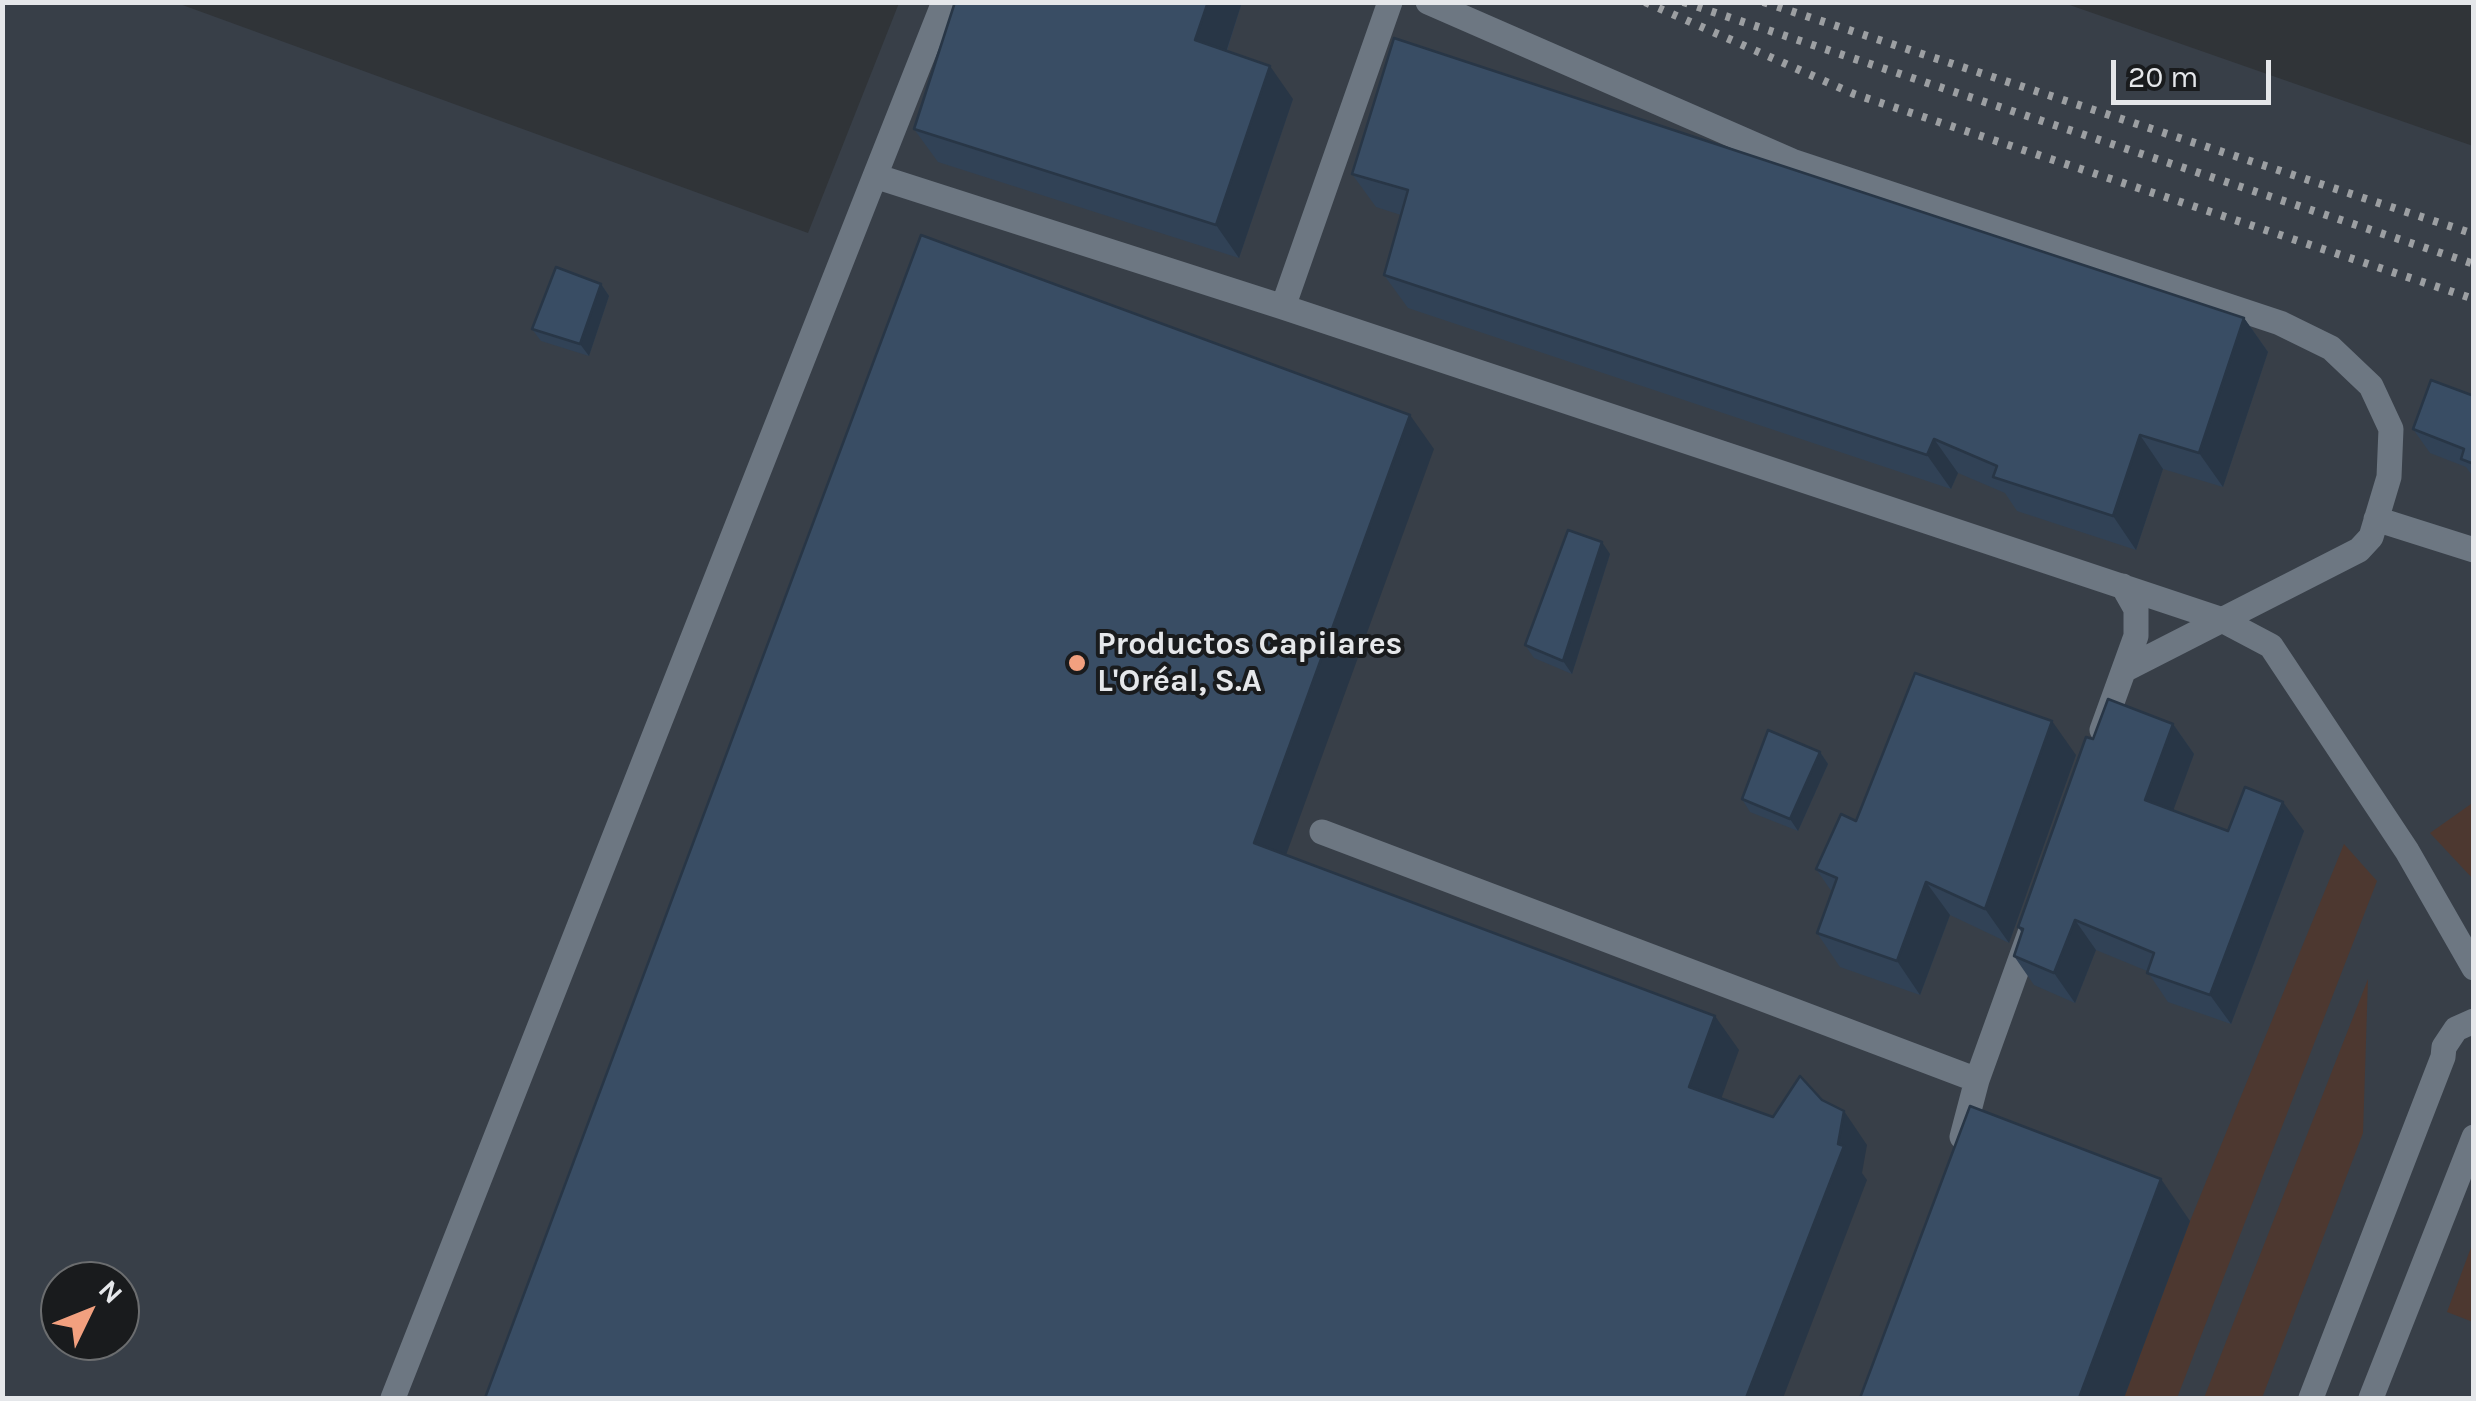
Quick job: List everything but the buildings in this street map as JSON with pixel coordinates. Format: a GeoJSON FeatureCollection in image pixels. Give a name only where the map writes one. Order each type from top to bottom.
{"type":"FeatureCollection","features":[{"type":"Feature","properties":{"kind":"lane"},"geometry":{"type":"LineString","coordinates":[[393,1398],[944,2]]}},
{"type":"Feature","properties":{"kind":"lane"},"geometry":{"type":"LineString","coordinates":[[1283,307],[1390,2]]}},
{"type":"Feature","properties":{"kind":"lane"},"geometry":{"type":"LineString","coordinates":[[1428,2],[1792,161],[2280,322],[2331,348],[2371,386],[2390,429],[2389,476],[2371,536],[2359,550],[2124,670]]}},
{"type":"Feature","properties":{"kind":"lane"},"geometry":{"type":"LineString","coordinates":[[876,176],[1283,307],[2220,620],[2271,646],[2407,850],[2474,968]]}},
{"type":"Feature","properties":{"kind":"lane"},"geometry":{"type":"LineString","coordinates":[[2376,519],[2474,550]]}},
{"type":"Feature","properties":{"kind":"lane"},"geometry":{"type":"LineString","coordinates":[[2091,763],[2136,636],[2136,609],[2123,586]]}},
{"type":"Feature","properties":{"kind":"lane"},"geometry":{"type":"LineString","coordinates":[[1322,832],[1977,1080]]}},
{"type":"Feature","properties":{"kind":"lane"},"geometry":{"type":"LineString","coordinates":[[1956,1162],[1977,1080],[2037,912]]}},
{"type":"Feature","properties":{"kind":"lane"},"geometry":{"type":"LineString","coordinates":[[2311,1398],[2448,1037],[2474,1021]]}},
{"type":"Feature","properties":{"kind":"lane"},"geometry":{"type":"LineString","coordinates":[[2372,1398],[2470,1156]]}},
{"type":"Feature","properties":{"kind":"shaded area"},"geometry":{"type":"Polygon","coordinates":[[[3,3],[177,3],[808,233],[899,3],[2064,3],[2473,146],[2473,1398],[3,1398],[3,3]]]}},
{"type":"Feature","properties":{"kind":"shaded area"},"geometry":{"type":"Polygon","coordinates":[[[2474,805],[2473,879],[2430,833],[2474,805]]]}},
{"type":"Feature","properties":{"kind":"shaded area"},"geometry":{"type":"Polygon","coordinates":[[[2344,844],[2377,881],[2177,1398],[2124,1398],[2190,1221],[2344,844]]]}},
{"type":"Feature","properties":{"kind":"shaded area"},"geometry":{"type":"Polygon","coordinates":[[[2368,979],[2363,1133],[2262,1398],[2204,1398],[2368,979]]]}},
{"type":"Feature","properties":{"kind":"shaded area"},"geometry":{"type":"Polygon","coordinates":[[[2473,1242],[2473,1322],[2447,1312],[2473,1242]]]}},
{"type":"Feature","properties":{"kind":"railway"},"geometry":{"type":"LineString","coordinates":[[1645,2],[1854,94],[2474,299]]}},
{"type":"Feature","properties":{"kind":"railway"},"geometry":{"type":"LineString","coordinates":[[1683,2],[2474,264]]}},
{"type":"Feature","properties":{"kind":"railway"},"geometry":{"type":"LineString","coordinates":[[1763,2],[2474,234]]}},
{"type":"Feature","properties":{"kind":"place","name":"Productos Capilares L'Oréal, S.A"},"geometry":{"type":"Point","coordinates":[1077,663]}}]}
